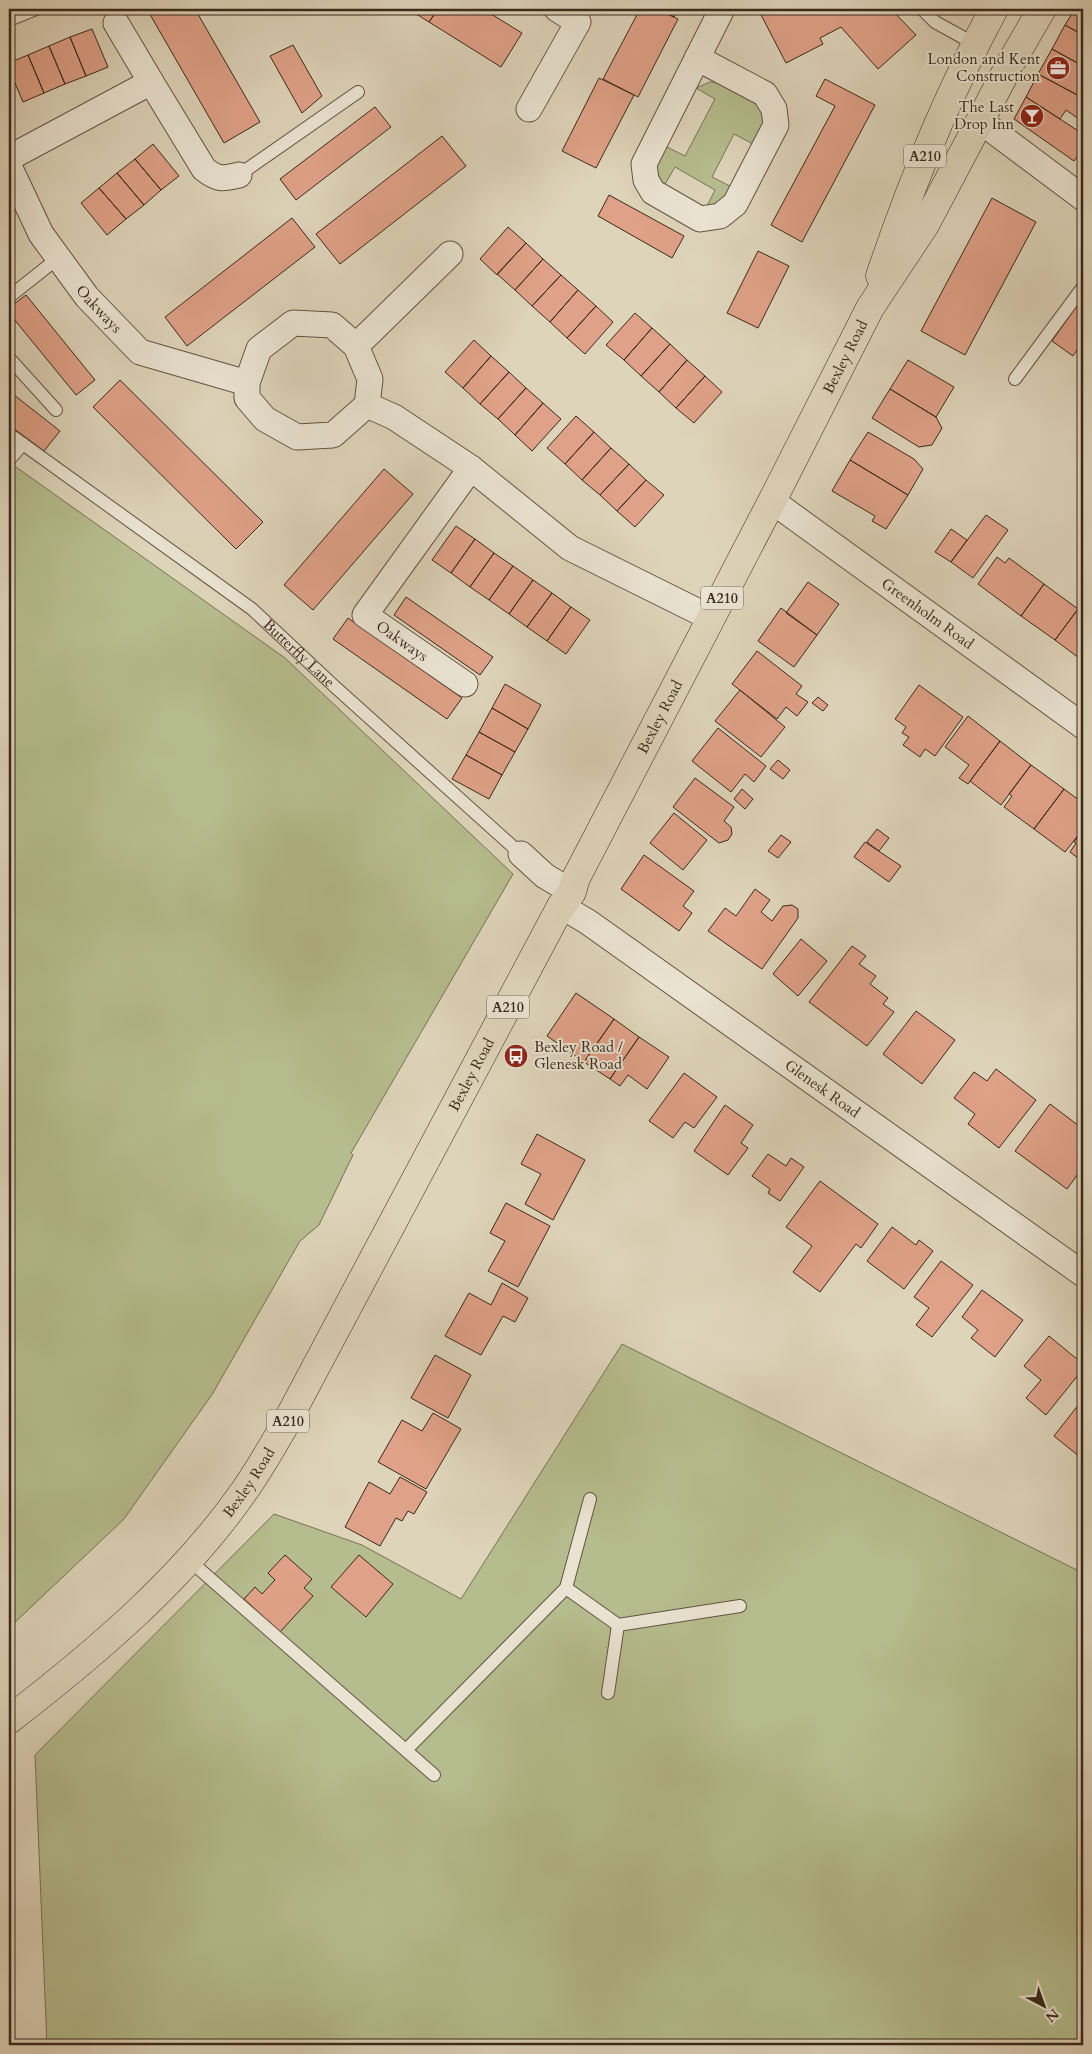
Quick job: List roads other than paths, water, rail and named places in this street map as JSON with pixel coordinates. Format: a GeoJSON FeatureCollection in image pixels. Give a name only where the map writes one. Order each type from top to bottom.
{"type":"FeatureCollection","features":[{"type":"Feature","properties":{"kind":"main road","name":"Bexley Road"},"geometry":{"type":"LineString","coordinates":[[870,308],[901,214],[942,115],[975,44],[994,9]]}},
{"type":"Feature","properties":{"kind":"main road","name":"Bexley Road"},"geometry":{"type":"LineString","coordinates":[[9,1720],[100,1647],[189,1560],[242,1494],[286,1423],[566,899],[772,502],[870,308],[925,225],[980,120],[1042,9]]}},
{"type":"Feature","properties":{"kind":"street"},"geometry":{"type":"LineString","coordinates":[[529,109],[578,22],[557,9]]}},
{"type":"Feature","properties":{"kind":"street"},"geometry":{"type":"LineString","coordinates":[[697,58],[765,94],[774,109],[776,126],[735,204],[720,216],[700,218],[653,192],[646,180],[644,164],[697,58],[722,9]]}},
{"type":"Feature","properties":{"kind":"street"},"geometry":{"type":"LineString","coordinates":[[116,23],[204,169],[213,176],[222,179],[239,175]]}},
{"type":"Feature","properties":{"kind":"street"},"geometry":{"type":"LineString","coordinates":[[9,158],[151,82]]}},
{"type":"Feature","properties":{"kind":"street"},"geometry":{"type":"LineString","coordinates":[[980,120],[1083,198]]}},
{"type":"Feature","properties":{"kind":"street","name":"Oakways"},"geometry":{"type":"LineString","coordinates":[[9,166],[41,234],[87,297],[140,352],[247,383]]}},
{"type":"Feature","properties":{"kind":"street"},"geometry":{"type":"LineString","coordinates":[[356,346],[450,254]]}},
{"type":"Feature","properties":{"kind":"street"},"geometry":{"type":"LineString","coordinates":[[292,323],[332,325],[356,346],[370,380],[367,405],[333,435],[297,437],[265,419],[247,398],[247,383],[259,349],[292,323]]}},
{"type":"Feature","properties":{"kind":"street"},"geometry":{"type":"LineString","coordinates":[[367,405],[394,417],[471,468],[570,548],[711,618]]}},
{"type":"Feature","properties":{"kind":"street","name":"Oakways"},"geometry":{"type":"LineString","coordinates":[[465,684],[365,615],[471,468]]}},
{"type":"Feature","properties":{"kind":"street","name":"Greenholm Road"},"geometry":{"type":"LineString","coordinates":[[772,502],[1083,726]]}},
{"type":"Feature","properties":{"kind":"street","name":"Butterfly Lane"},"geometry":{"type":"LineString","coordinates":[[521,854],[566,899]]}},
{"type":"Feature","properties":{"kind":"street","name":"Glenesk Road"},"geometry":{"type":"LineString","coordinates":[[566,899],[588,922],[1083,1274]]}},
{"type":"Feature","properties":{"kind":"lane"},"geometry":{"type":"LineString","coordinates":[[9,20],[36,9]]}},
{"type":"Feature","properties":{"kind":"lane"},"geometry":{"type":"LineString","coordinates":[[922,9],[935,22],[975,44]]}},
{"type":"Feature","properties":{"kind":"lane"},"geometry":{"type":"LineString","coordinates":[[239,175],[358,92]]}},
{"type":"Feature","properties":{"kind":"lane"},"geometry":{"type":"LineString","coordinates":[[9,297],[58,258]]}},
{"type":"Feature","properties":{"kind":"lane"},"geometry":{"type":"LineString","coordinates":[[1015,379],[1083,286]]}},
{"type":"Feature","properties":{"kind":"lane"},"geometry":{"type":"LineString","coordinates":[[9,358],[56,410]]}},
{"type":"Feature","properties":{"kind":"lane","name":"Butterfly Lane"},"geometry":{"type":"LineString","coordinates":[[9,434],[252,610],[521,854]]}},
{"type":"Feature","properties":{"kind":"lane"},"geometry":{"type":"LineString","coordinates":[[9,460],[23,444]]}},
{"type":"Feature","properties":{"kind":"lane"},"geometry":{"type":"LineString","coordinates":[[406,1750],[566,1588],[590,1499]]}},
{"type":"Feature","properties":{"kind":"lane"},"geometry":{"type":"LineString","coordinates":[[189,1560],[434,1775]]}},
{"type":"Feature","properties":{"kind":"lane"},"geometry":{"type":"LineString","coordinates":[[566,1588],[618,1625],[740,1606]]}},
{"type":"Feature","properties":{"kind":"lane"},"geometry":{"type":"LineString","coordinates":[[608,1693],[618,1625]]}},
{"type":"Feature","properties":{"kind":"place","name":"London and Kent Construction"},"geometry":{"type":"Point","coordinates":[1058,68]}},
{"type":"Feature","properties":{"kind":"place","name":"The Last Drop Inn"},"geometry":{"type":"Point","coordinates":[1032,116]}},
{"type":"Feature","properties":{"kind":"place","name":"Bexley Road / Glenesk Road"},"geometry":{"type":"Point","coordinates":[516,1056]}}]}
